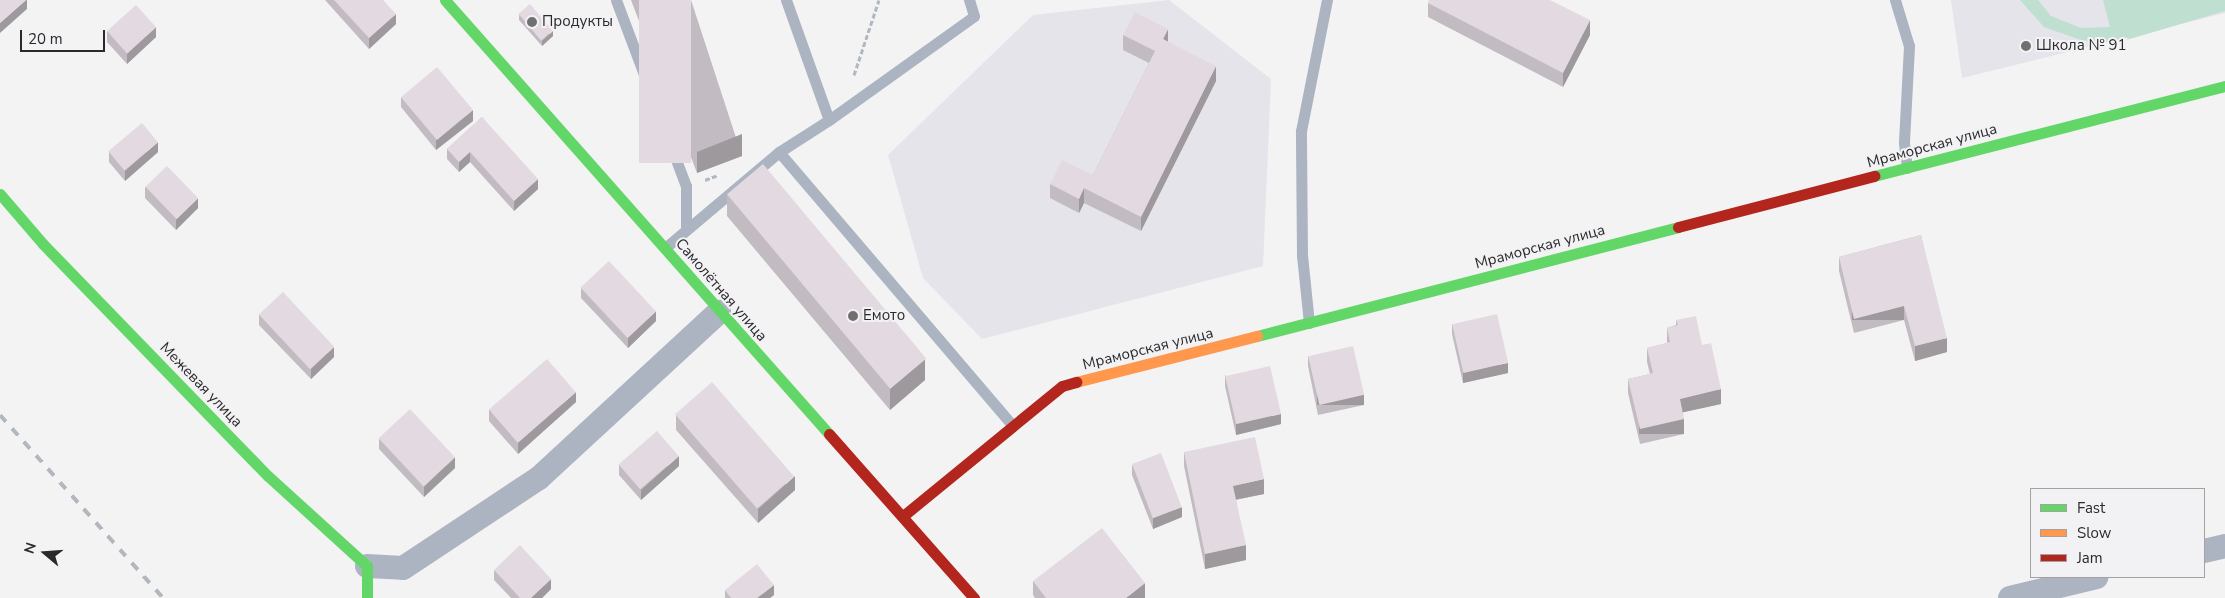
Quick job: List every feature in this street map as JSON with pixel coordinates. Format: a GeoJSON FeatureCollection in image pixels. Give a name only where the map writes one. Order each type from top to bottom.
{"type":"FeatureCollection","features":[{"type":"Feature","properties":{"kind":"street","name":"Самолётная улица"},"geometry":{"type":"LineString","coordinates":[[445,0],[974,598]]}},
{"type":"Feature","properties":{"kind":"street","name":"Мраморская улица"},"geometry":{"type":"LineString","coordinates":[[903,516],[1062,386],[2225,86]]}},
{"type":"Feature","properties":{"kind":"street","name":"Межевая улица"},"geometry":{"type":"LineString","coordinates":[[0,194],[43,244],[268,476],[367,566]]}},
{"type":"Feature","properties":{"kind":"street"},"geometry":{"type":"LineString","coordinates":[[367,598],[367,566],[403,568],[539,478],[719,312]]}},
{"type":"Feature","properties":{"kind":"street"},"geometry":{"type":"LineString","coordinates":[[2205,551],[2225,546]]}},
{"type":"Feature","properties":{"kind":"street"},"geometry":{"type":"LineString","coordinates":[[2010,598],[2093,578]]}},
{"type":"Feature","properties":{"kind":"lane"},"geometry":{"type":"LineString","coordinates":[[616,0],[686,186],[686,227]]}},
{"type":"Feature","properties":{"kind":"lane"},"geometry":{"type":"LineString","coordinates":[[786,0],[829,120]]}},
{"type":"Feature","properties":{"kind":"lane"},"geometry":{"type":"LineString","coordinates":[[665,248],[686,227],[779,152],[829,120],[974,16],[969,0]]}},
{"type":"Feature","properties":{"kind":"lane"},"geometry":{"type":"LineString","coordinates":[[1310,323],[1302,255],[1301,131],[1327,0]]}},
{"type":"Feature","properties":{"kind":"lane"},"geometry":{"type":"LineString","coordinates":[[1895,0],[1909,46],[1904,143],[1907,168]]}},
{"type":"Feature","properties":{"kind":"lane"},"geometry":{"type":"LineString","coordinates":[[779,152],[1014,427]]}},
{"type":"Feature","properties":{"kind":"path"},"geometry":{"type":"LineString","coordinates":[[822,99],[856,74],[879,0]]}},
{"type":"Feature","properties":{"kind":"path"},"geometry":{"type":"LineString","coordinates":[[686,186],[721,174]]}},
{"type":"Feature","properties":{"kind":"shaded area"},"geometry":{"type":"Polygon","coordinates":[[[1169,0],[1271,79],[1263,266],[982,339],[923,278],[888,155],[1033,15],[1169,0]]]}},
{"type":"Feature","properties":{"kind":"shaded area","name":"Школа № 91"},"geometry":{"type":"Polygon","coordinates":[[[1951,0],[2225,0],[2225,13],[1962,78],[1951,0]]]}},
{"type":"Feature","properties":{"kind":"green space"},"geometry":{"type":"Polygon","coordinates":[[[2020,0],[2038,0],[2051,16],[2081,28],[2110,27],[2103,0],[2225,0],[2225,11],[2116,43],[2081,40],[2044,27],[2020,0]]]}},
{"type":"Feature","properties":{"kind":"building"},"geometry":{"type":"Polygon","coordinates":[[[0,0],[26,0],[0,23],[0,0]]]}},
{"type":"Feature","properties":{"kind":"building"},"geometry":{"type":"Polygon","coordinates":[[[334,0],[383,0],[396,14],[369,38],[334,0]]]}},
{"type":"Feature","properties":{"kind":"building"},"geometry":{"type":"Polygon","coordinates":[[[639,0],[691,0],[691,163],[639,163],[639,0]]]}},
{"type":"Feature","properties":{"kind":"building"},"geometry":{"type":"Polygon","coordinates":[[[1429,0],[1550,0],[1590,20],[1563,73],[1428,3],[1429,0]]]}},
{"type":"Feature","properties":{"kind":"building"},"geometry":{"type":"Polygon","coordinates":[[[530,4],[552,31],[541,40],[519,14],[530,4]]]}},
{"type":"Feature","properties":{"kind":"building"},"geometry":{"type":"Polygon","coordinates":[[[136,5],[156,27],[127,53],[107,31],[136,5]]]}},
{"type":"Feature","properties":{"kind":"building"},"geometry":{"type":"Polygon","coordinates":[[[1135,12],[1168,29],[1163,39],[1216,66],[1141,217],[1084,188],[1079,199],[1050,184],[1062,160],[1093,175],[1155,51],[1123,35],[1135,12]]]}},
{"type":"Feature","properties":{"kind":"building"},"geometry":{"type":"Polygon","coordinates":[[[437,67],[473,110],[437,140],[401,97],[437,67]]]}},
{"type":"Feature","properties":{"kind":"building"},"geometry":{"type":"Polygon","coordinates":[[[482,117],[538,179],[514,201],[470,152],[459,162],[447,149],[482,117]]]}},
{"type":"Feature","properties":{"kind":"building"},"geometry":{"type":"Polygon","coordinates":[[[142,123],[158,142],[124,170],[108,151],[142,123]]]}},
{"type":"Feature","properties":{"kind":"building"},"geometry":{"type":"Polygon","coordinates":[[[763,164],[926,359],[890,389],[727,194],[763,164]]]}},
{"type":"Feature","properties":{"kind":"building"},"geometry":{"type":"Polygon","coordinates":[[[167,166],[198,198],[177,219],[145,187],[167,166]]]}},
{"type":"Feature","properties":{"kind":"building"},"geometry":{"type":"Polygon","coordinates":[[[1921,235],[1947,338],[1915,346],[1904,306],[1854,319],[1839,257],[1921,235]]]}},
{"type":"Feature","properties":{"kind":"building"},"geometry":{"type":"Polygon","coordinates":[[[609,261],[656,311],[628,338],[580,288],[609,261]]]}},
{"type":"Feature","properties":{"kind":"building"},"geometry":{"type":"Polygon","coordinates":[[[283,292],[334,347],[310,369],[259,315],[283,292]]]}},
{"type":"Feature","properties":{"kind":"building"},"geometry":{"type":"Polygon","coordinates":[[[1497,314],[1508,363],[1463,373],[1452,324],[1497,314]]]}},
{"type":"Feature","properties":{"kind":"building"},"geometry":{"type":"Polygon","coordinates":[[[1696,316],[1702,345],[1711,343],[1721,389],[1680,399],[1684,419],[1640,429],[1628,379],[1653,373],[1647,348],[1670,342],[1667,328],[1678,325],[1676,320],[1696,316]]]}},
{"type":"Feature","properties":{"kind":"building"},"geometry":{"type":"Polygon","coordinates":[[[1353,346],[1364,395],[1319,405],[1308,356],[1353,346]]]}},
{"type":"Feature","properties":{"kind":"building"},"geometry":{"type":"Polygon","coordinates":[[[547,359],[576,392],[518,443],[489,410],[547,359]]]}},
{"type":"Feature","properties":{"kind":"building"},"geometry":{"type":"Polygon","coordinates":[[[1270,366],[1281,414],[1236,424],[1225,376],[1270,366]]]}},
{"type":"Feature","properties":{"kind":"building"},"geometry":{"type":"Polygon","coordinates":[[[712,382],[794,476],[757,508],[675,414],[712,382]]]}},
{"type":"Feature","properties":{"kind":"building"},"geometry":{"type":"Polygon","coordinates":[[[410,409],[455,457],[424,487],[379,438],[410,409]]]}},
{"type":"Feature","properties":{"kind":"building"},"geometry":{"type":"Polygon","coordinates":[[[657,431],[679,456],[640,489],[619,464],[657,431]]]}},
{"type":"Feature","properties":{"kind":"building"},"geometry":{"type":"Polygon","coordinates":[[[1255,437],[1264,479],[1233,486],[1246,545],[1205,554],[1184,452],[1255,437]]]}},
{"type":"Feature","properties":{"kind":"building"},"geometry":{"type":"Polygon","coordinates":[[[1161,453],[1182,507],[1153,518],[1132,464],[1161,453]]]}},
{"type":"Feature","properties":{"kind":"building"},"geometry":{"type":"Polygon","coordinates":[[[1102,528],[1145,583],[1126,598],[1046,598],[1033,581],[1102,528]]]}},
{"type":"Feature","properties":{"kind":"building"},"geometry":{"type":"Polygon","coordinates":[[[520,545],[551,579],[531,598],[520,598],[494,570],[520,545]]]}},
{"type":"Feature","properties":{"kind":"building"},"geometry":{"type":"Polygon","coordinates":[[[757,564],[774,585],[757,598],[731,598],[725,590],[757,564]]]}},
{"type":"Feature","properties":{"kind":"railway"},"geometry":{"type":"LineString","coordinates":[[0,415],[163,598]]}},
{"type":"Feature","properties":{"kind":"traffic: fast"},"geometry":{"type":"LineString","coordinates":[[445,0],[829,434]]}},
{"type":"Feature","properties":{"kind":"traffic: fast"},"geometry":{"type":"LineString","coordinates":[[1874,176],[2225,86]]}},
{"type":"Feature","properties":{"kind":"traffic: fast"},"geometry":{"type":"LineString","coordinates":[[0,194],[43,244],[268,476],[367,566],[367,598]]}},
{"type":"Feature","properties":{"kind":"traffic: fast"},"geometry":{"type":"LineString","coordinates":[[1257,336],[1678,227]]}},
{"type":"Feature","properties":{"kind":"traffic: slow"},"geometry":{"type":"LineString","coordinates":[[1076,382],[1257,336]]}},
{"type":"Feature","properties":{"kind":"traffic: jam"},"geometry":{"type":"LineString","coordinates":[[1678,227],[1874,176]]}},
{"type":"Feature","properties":{"kind":"traffic: jam"},"geometry":{"type":"LineString","coordinates":[[903,516],[1062,386],[1076,382]]}},
{"type":"Feature","properties":{"kind":"traffic: jam"},"geometry":{"type":"LineString","coordinates":[[829,434],[974,598]]}},
{"type":"Feature","properties":{"kind":"place","name":"Продукты"},"geometry":{"type":"Point","coordinates":[532,22]}},
{"type":"Feature","properties":{"kind":"place","name":"Школа № 91"},"geometry":{"type":"Point","coordinates":[2026,46]}},
{"type":"Feature","properties":{"kind":"place","name":"Емото"},"geometry":{"type":"Point","coordinates":[853,316]}}]}
